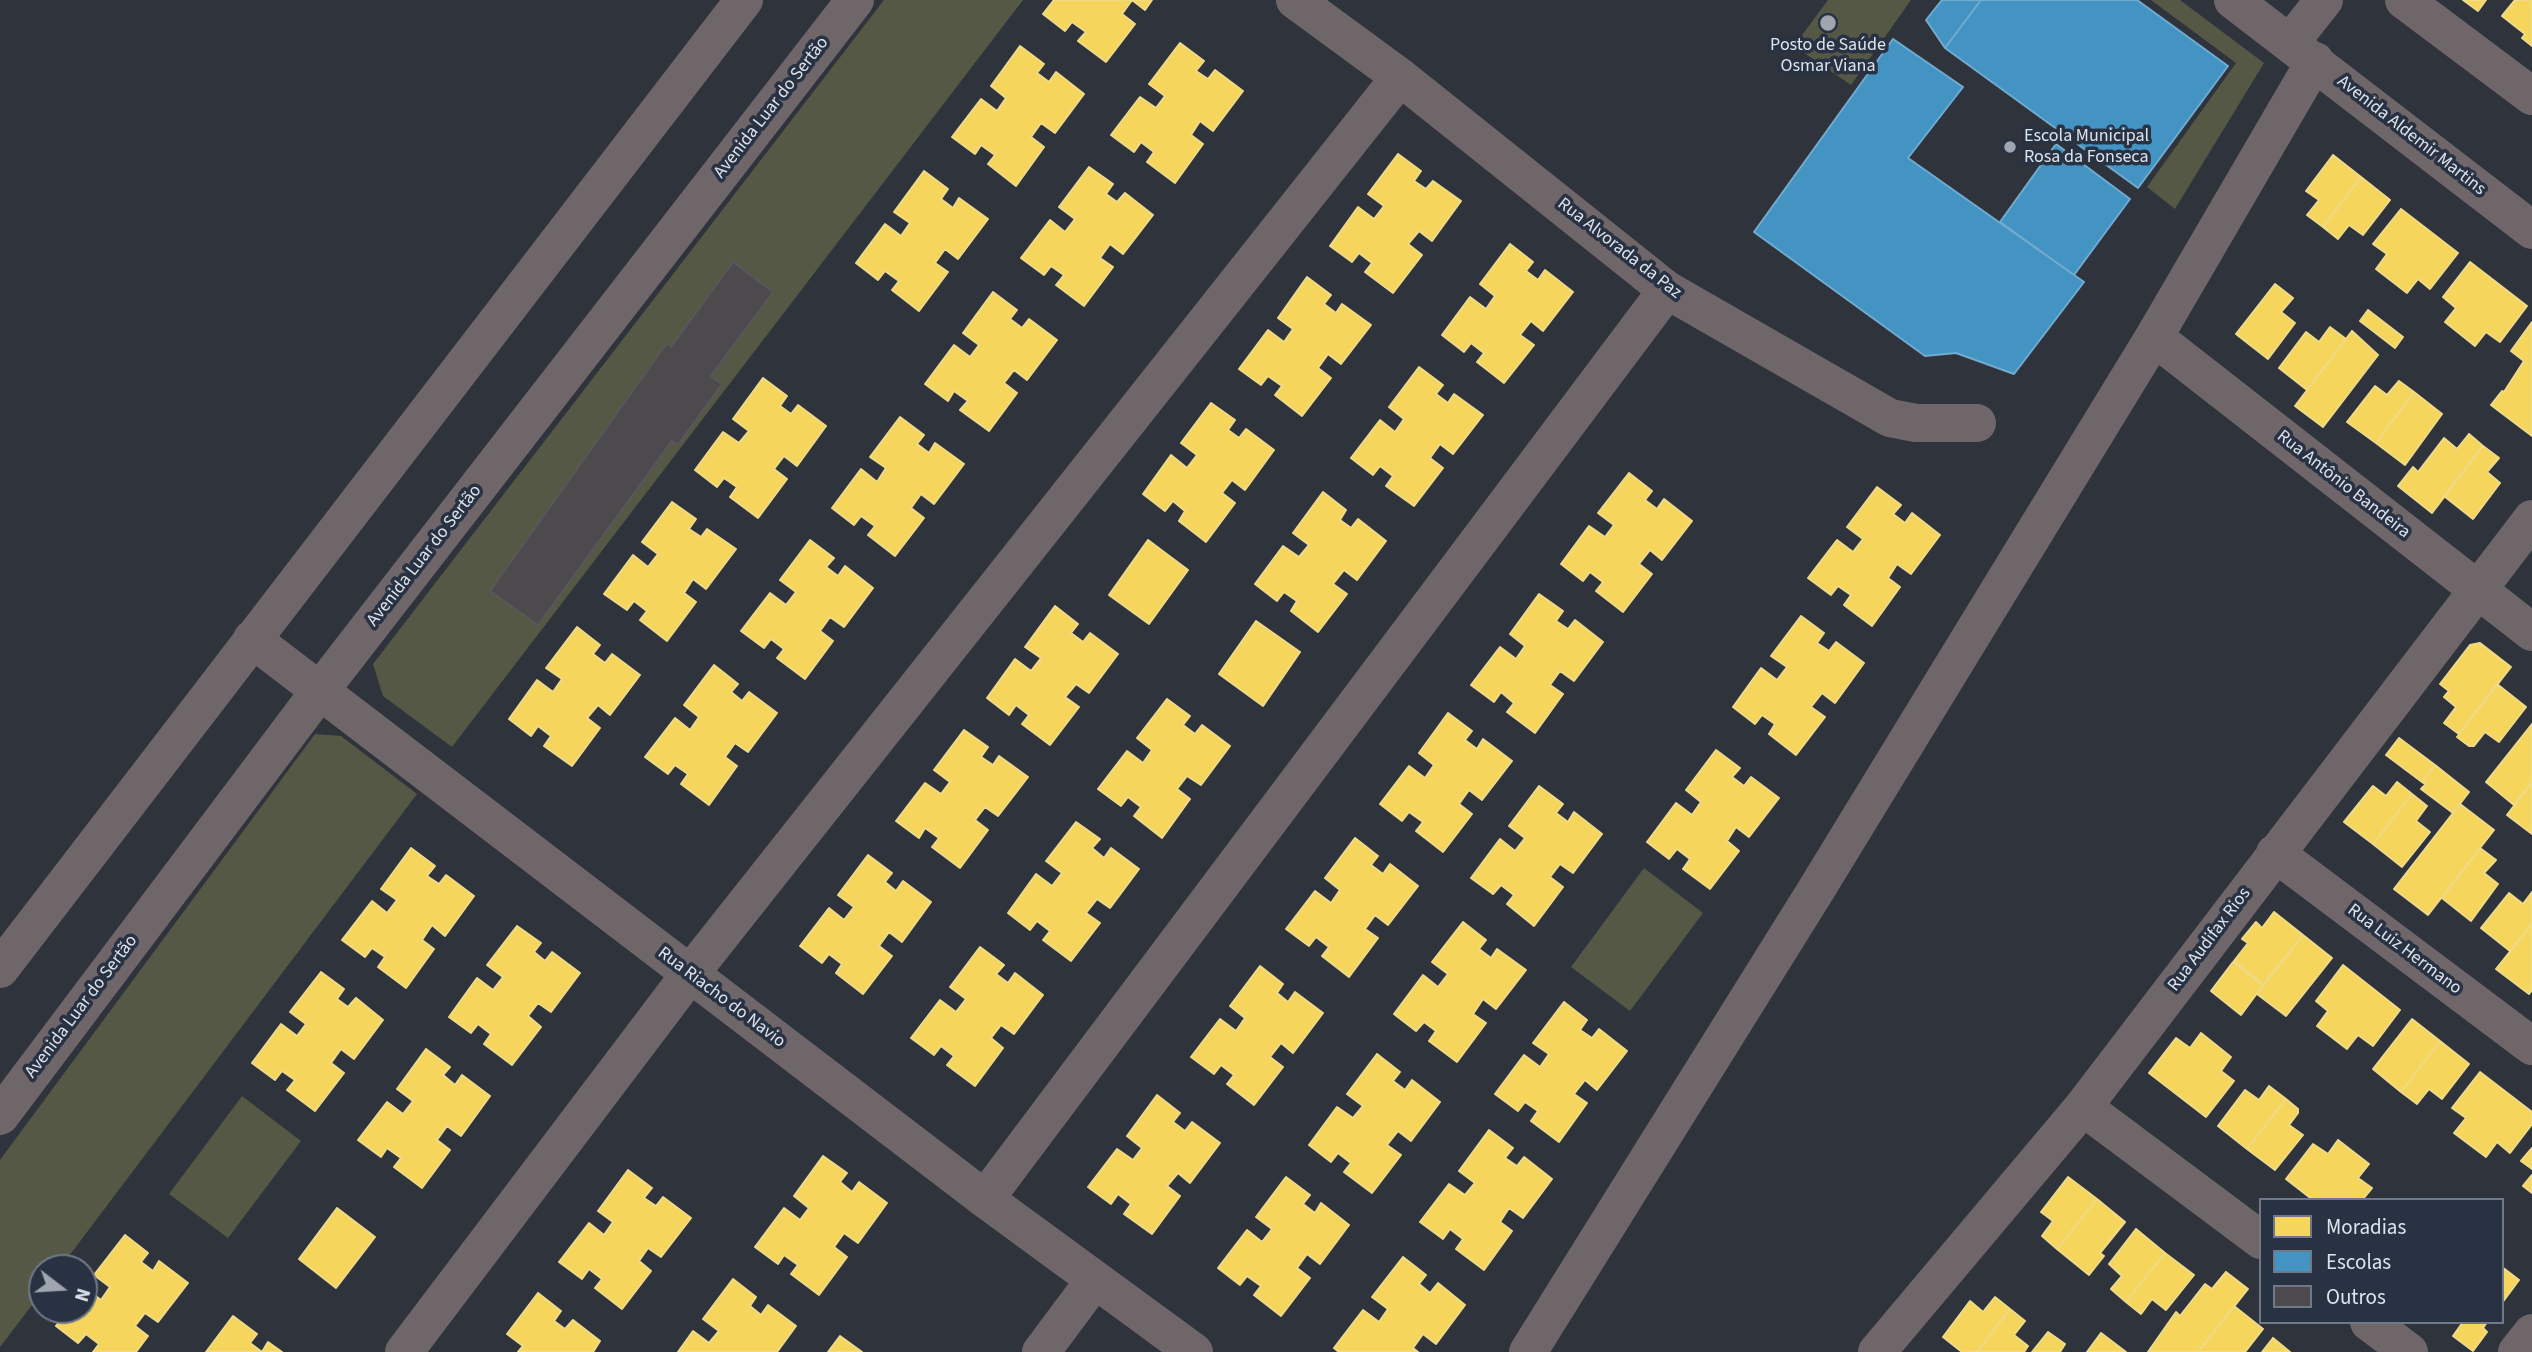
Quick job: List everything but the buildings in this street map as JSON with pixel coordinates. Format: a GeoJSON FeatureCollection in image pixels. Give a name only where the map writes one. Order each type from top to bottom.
{"type":"FeatureCollection","features":[{"type":"Feature","properties":{"kind":"street"},"geometry":{"type":"LineString","coordinates":[[0,970],[744,0]]}},
{"type":"Feature","properties":{"kind":"street","name":"Avenida Luar do Sertão"},"geometry":{"type":"LineString","coordinates":[[0,1116],[319,692],[855,0]]}},
{"type":"Feature","properties":{"kind":"street","name":"Rua Alvorada da Paz"},"geometry":{"type":"LineString","coordinates":[[1295,0],[1400,77],[1667,289],[1890,418],[1916,423],[1977,423]]}},
{"type":"Feature","properties":{"kind":"street","name":"Avenida Aldemir Martins"},"geometry":{"type":"LineString","coordinates":[[2233,0],[2532,230]]}},
{"type":"Feature","properties":{"kind":"street"},"geometry":{"type":"LineString","coordinates":[[1528,1352],[1816,890],[2154,337],[2302,52],[2324,0]]}},
{"type":"Feature","properties":{"kind":"street"},"geometry":{"type":"LineString","coordinates":[[2404,0],[2532,96]]}},
{"type":"Feature","properties":{"kind":"street"},"geometry":{"type":"LineString","coordinates":[[404,1352],[690,974],[1400,77]]}},
{"type":"Feature","properties":{"kind":"street"},"geometry":{"type":"LineString","coordinates":[[985,1199],[1667,289]]}},
{"type":"Feature","properties":{"kind":"street","name":"Rua Antônio Bandeira"},"geometry":{"type":"LineString","coordinates":[[2154,337],[2532,632]]}},
{"type":"Feature","properties":{"kind":"street","name":"Rua Audifax Rios"},"geometry":{"type":"LineString","coordinates":[[1880,1351],[2084,1107],[2532,519]]}},
{"type":"Feature","properties":{"kind":"street","name":"Rua Riacho do Navio"},"geometry":{"type":"LineString","coordinates":[[252,639],[985,1199],[1194,1352]]}},
{"type":"Feature","properties":{"kind":"street","name":"Rua Luiz Hermano"},"geometry":{"type":"LineString","coordinates":[[2275,853],[2532,1046]]}},
{"type":"Feature","properties":{"kind":"street"},"geometry":{"type":"LineString","coordinates":[[2084,1107],[2259,1238]]}},
{"type":"Feature","properties":{"kind":"street"},"geometry":{"type":"LineString","coordinates":[[1041,1352],[1094,1281]]}},
{"type":"Feature","properties":{"kind":"street"},"geometry":{"type":"LineString","coordinates":[[2372,1324],[2409,1352]]}},
{"type":"Feature","properties":{"kind":"street"},"geometry":{"type":"LineString","coordinates":[[2517,1352],[2532,1333]]}},
{"type":"Feature","properties":{"kind":"green space"},"geometry":{"type":"Polygon","coordinates":[[[884,0],[1023,0],[452,747],[383,696],[373,664],[884,0]]]}},
{"type":"Feature","properties":{"kind":"green space","name":"Posto de Saúde Osmar Viana"},"geometry":{"type":"Polygon","coordinates":[[[1828,0],[1911,0],[1851,85],[1794,46],[1828,0]]]}},
{"type":"Feature","properties":{"kind":"green space"},"geometry":{"type":"Polygon","coordinates":[[[2151,0],[2180,0],[2264,63],[2175,209],[2147,187],[2236,63],[2151,0]]]}},
{"type":"Feature","properties":{"kind":"green space"},"geometry":{"type":"Polygon","coordinates":[[[315,734],[341,736],[417,794],[71,1254],[28,1254],[28,1310],[0,1347],[0,1160],[315,734]]]}},
{"type":"Feature","properties":{"kind":"green space"},"geometry":{"type":"Polygon","coordinates":[[[1644,868],[1703,913],[1630,1011],[1571,967],[1644,868]]]}},
{"type":"Feature","properties":{"kind":"green space"},"geometry":{"type":"Polygon","coordinates":[[[242,1096],[301,1141],[228,1238],[169,1194],[242,1096]]]}},
{"type":"Feature","properties":{"kind":"place","name":"Posto de Saúde Osmar Viana"},"geometry":{"type":"Point","coordinates":[1828,23]}},
{"type":"Feature","properties":{"kind":"place","name":"Escola Municipal Rosa da Fonseca"},"geometry":{"type":"Point","coordinates":[2010,147]}}]}
